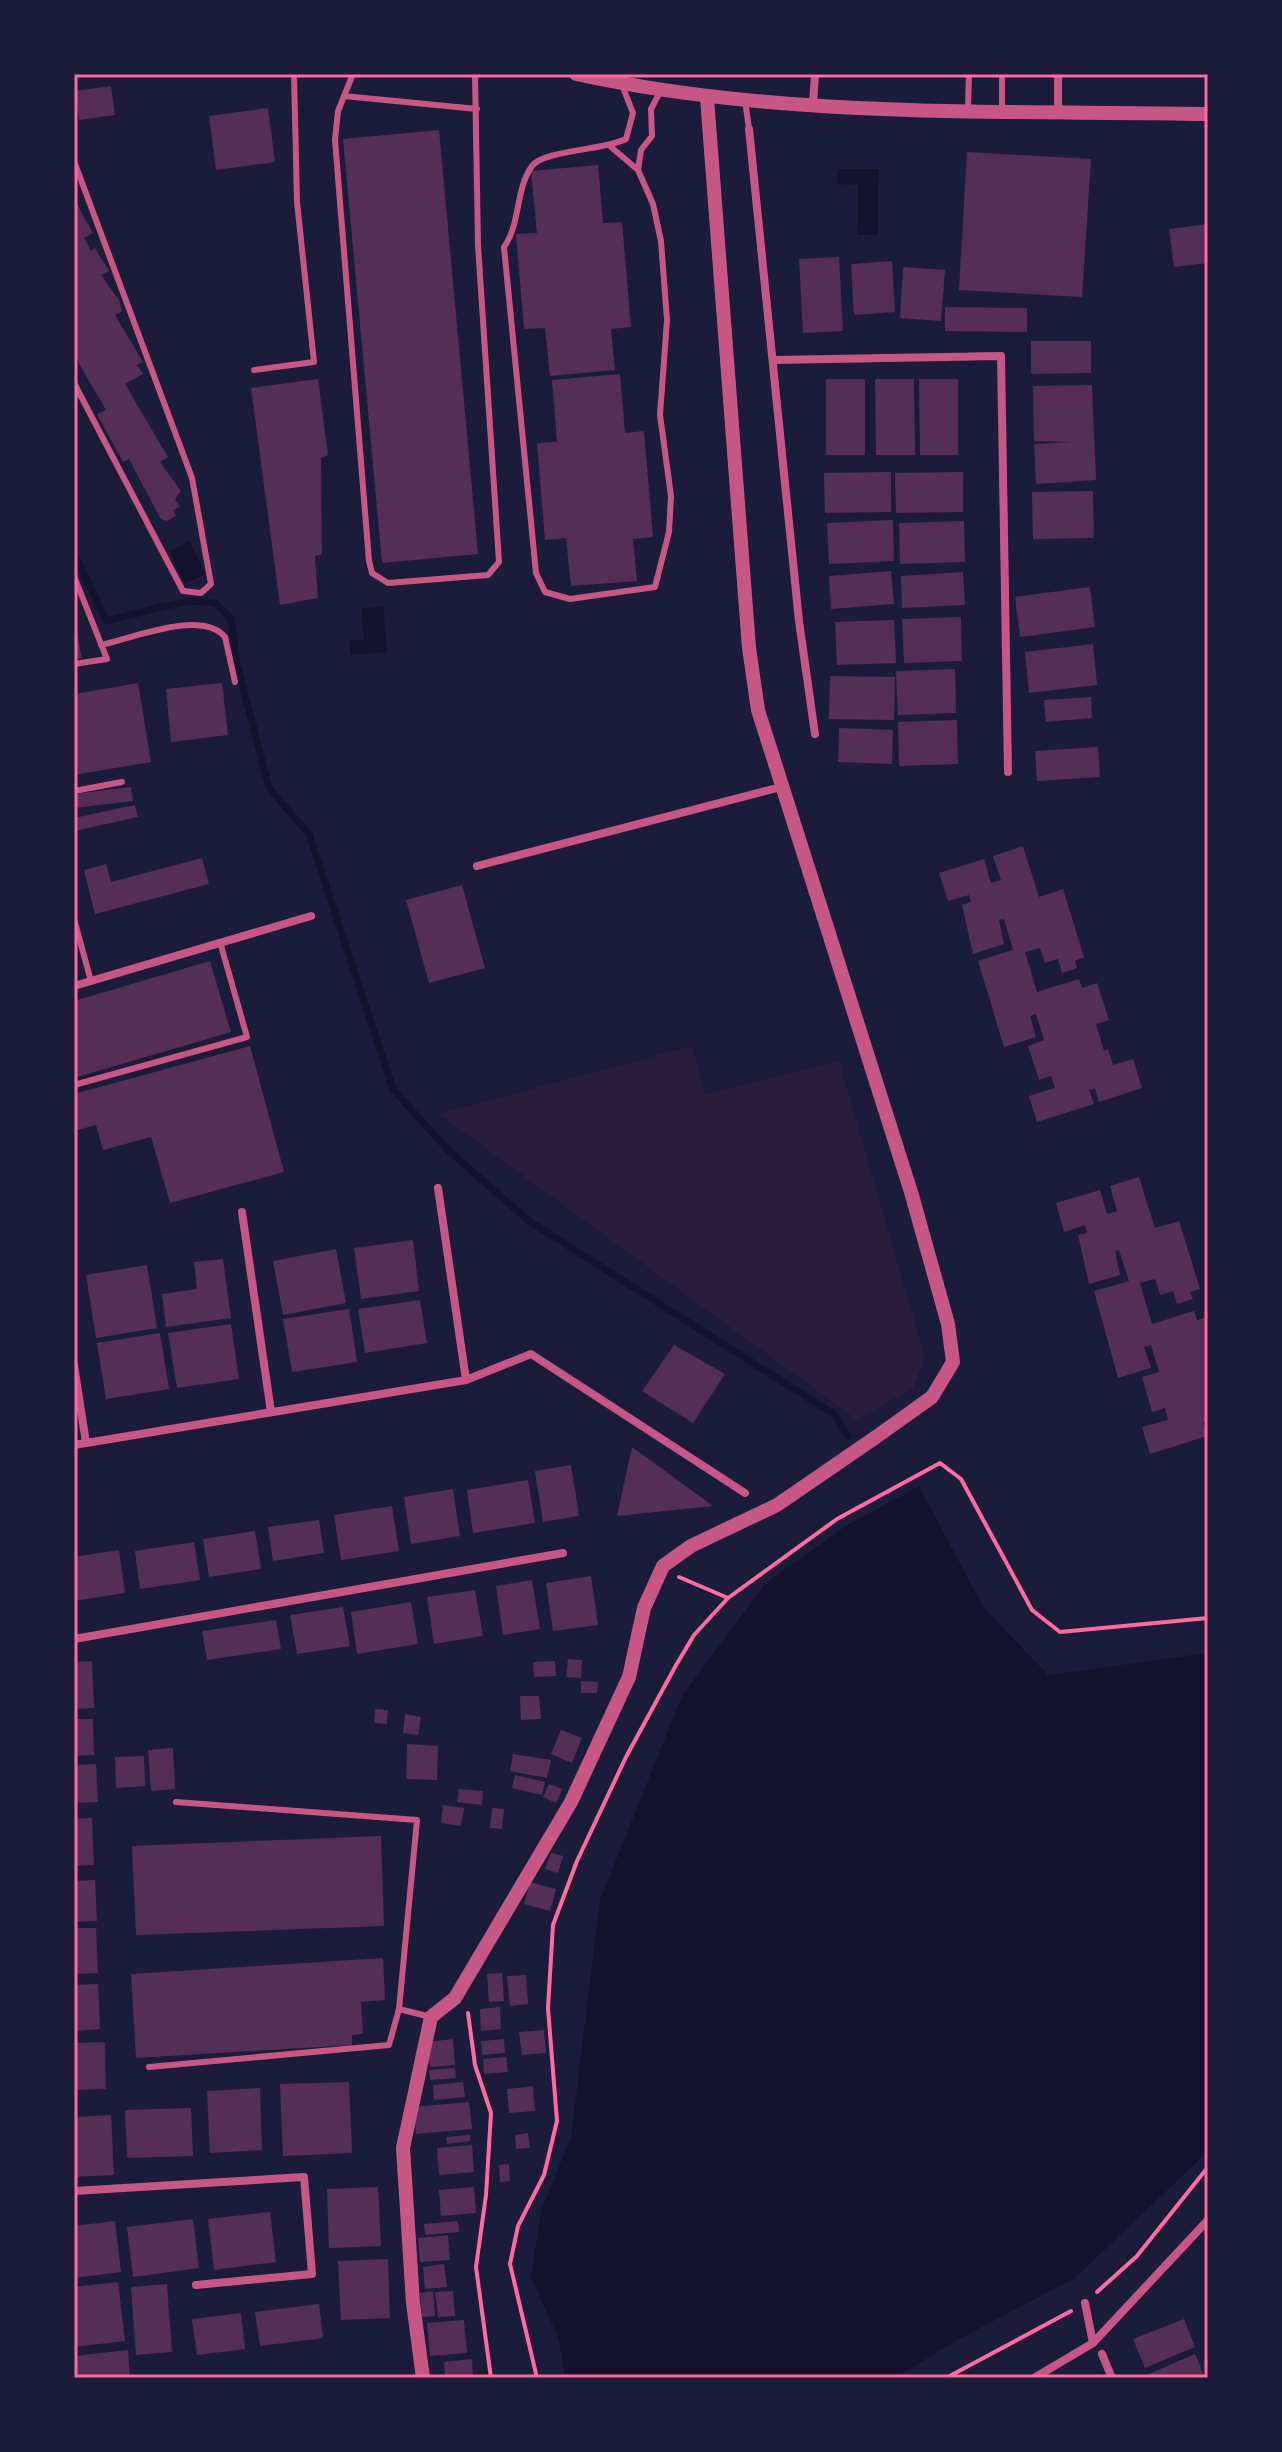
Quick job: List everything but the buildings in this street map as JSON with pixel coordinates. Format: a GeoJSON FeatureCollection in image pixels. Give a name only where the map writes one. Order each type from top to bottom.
{"type":"FeatureCollection","features":[{"type":"Feature","properties":{"kind":"street"},"geometry":{"type":"LineString","coordinates":[[576,74],[707,98],[813,105],[1208,114]]}},
{"type":"Feature","properties":{"kind":"street"},"geometry":{"type":"LineString","coordinates":[[813,105],[815,74]]}},
{"type":"Feature","properties":{"kind":"street"},"geometry":{"type":"LineString","coordinates":[[1058,74],[1058,111]]}},
{"type":"Feature","properties":{"kind":"street"},"geometry":{"type":"LineString","coordinates":[[423,2378],[413,2303],[403,2148],[431,2017],[455,1998],[571,1802],[629,1677],[644,1608],[663,1566],[691,1546],[777,1505],[876,1437],[932,1397],[953,1362],[948,1324],[911,1192],[758,710],[749,648],[707,98]]}},
{"type":"Feature","properties":{"kind":"street"},"geometry":{"type":"LineString","coordinates":[[749,129],[799,621],[815,734]]}},
{"type":"Feature","properties":{"kind":"street"},"geometry":{"type":"LineString","coordinates":[[773,360],[1001,356],[1008,772]]}},
{"type":"Feature","properties":{"kind":"street"},"geometry":{"type":"LineString","coordinates":[[477,866],[781,787]]}},
{"type":"Feature","properties":{"kind":"street"},"geometry":{"type":"LineString","coordinates":[[74,986],[311,916]]}},
{"type":"Feature","properties":{"kind":"street"},"geometry":{"type":"LineString","coordinates":[[438,1188],[466,1380]]}},
{"type":"Feature","properties":{"kind":"street"},"geometry":{"type":"LineString","coordinates":[[242,1212],[271,1412]]}},
{"type":"Feature","properties":{"kind":"street"},"geometry":{"type":"LineString","coordinates":[[74,1445],[466,1380],[531,1354],[745,1493]]}},
{"type":"Feature","properties":{"kind":"street"},"geometry":{"type":"LineString","coordinates":[[74,1365],[86,1443]]}},
{"type":"Feature","properties":{"kind":"street"},"geometry":{"type":"LineString","coordinates":[[74,1639],[563,1553]]}},
{"type":"Feature","properties":{"kind":"street"},"geometry":{"type":"LineString","coordinates":[[74,2191],[298,2175],[306,2179],[312,2274],[196,2285]]}},
{"type":"Feature","properties":{"kind":"street"},"geometry":{"type":"LineString","coordinates":[[1034,2378],[1093,2343],[1208,2220]]}},
{"type":"Feature","properties":{"kind":"street"},"geometry":{"type":"LineString","coordinates":[[1085,2303],[1093,2343]]}},
{"type":"Feature","properties":{"kind":"street"},"geometry":{"type":"LineString","coordinates":[[1102,2354],[1112,2378]]}},
{"type":"Feature","properties":{"kind":"lane"},"geometry":{"type":"LineString","coordinates":[[254,370],[314,362],[297,202],[294,74]]}},
{"type":"Feature","properties":{"kind":"lane"},"geometry":{"type":"LineString","coordinates":[[353,74],[338,111],[335,140],[369,561],[372,573],[388,583],[488,575],[499,562],[478,245],[475,74]]}},
{"type":"Feature","properties":{"kind":"lane"},"geometry":{"type":"LineString","coordinates":[[968,109],[969,74]]}},
{"type":"Feature","properties":{"kind":"lane"},"geometry":{"type":"LineString","coordinates":[[1002,74],[1002,110]]}},
{"type":"Feature","properties":{"kind":"lane"},"geometry":{"type":"LineString","coordinates":[[611,147],[638,170],[653,204],[661,241],[667,320],[660,415],[671,496],[669,532],[655,587],[570,599],[545,592],[536,573],[504,247],[515,231],[523,189],[533,164],[544,158],[611,147],[626,139],[633,113],[622,84]]}},
{"type":"Feature","properties":{"kind":"lane"},"geometry":{"type":"LineString","coordinates":[[638,170],[641,150],[652,136],[651,109],[661,90]]}},
{"type":"Feature","properties":{"kind":"lane"},"geometry":{"type":"LineString","coordinates":[[344,96],[477,109]]}},
{"type":"Feature","properties":{"kind":"lane"},"geometry":{"type":"LineString","coordinates":[[745,99],[749,129]]}},
{"type":"Feature","properties":{"kind":"lane"},"geometry":{"type":"LineString","coordinates":[[74,161],[192,478],[211,584],[201,593],[183,591],[74,383]]}},
{"type":"Feature","properties":{"kind":"lane"},"geometry":{"type":"LineString","coordinates":[[74,576],[107,659],[74,664]]}},
{"type":"Feature","properties":{"kind":"lane"},"geometry":{"type":"LineString","coordinates":[[101,645],[188,624],[209,626],[225,637],[235,682]]}},
{"type":"Feature","properties":{"kind":"lane"},"geometry":{"type":"LineString","coordinates":[[74,791],[122,782]]}},
{"type":"Feature","properties":{"kind":"lane"},"geometry":{"type":"LineString","coordinates":[[74,919],[91,981]]}},
{"type":"Feature","properties":{"kind":"lane"},"geometry":{"type":"LineString","coordinates":[[74,1085],[247,1037],[220,942]]}},
{"type":"Feature","properties":{"kind":"lane"},"geometry":{"type":"LineString","coordinates":[[149,2067],[389,2045],[399,2009],[417,1820],[176,1802]]}},
{"type":"Feature","properties":{"kind":"lane"},"geometry":{"type":"LineString","coordinates":[[399,2009],[431,2017]]}},
{"type":"Feature","properties":{"kind":"path"},"geometry":{"type":"LineString","coordinates":[[537,2378],[510,2264],[518,2226],[544,2175],[557,2121],[548,2008],[553,1925],[577,1861],[626,1757],[694,1635],[728,1598],[837,1519],[940,1463],[961,1479],[1032,1610],[1060,1632],[1208,1618]]}},
{"type":"Feature","properties":{"kind":"path"},"geometry":{"type":"LineString","coordinates":[[663,1566],[675,1575],[728,1598]]}},
{"type":"Feature","properties":{"kind":"path"},"geometry":{"type":"LineString","coordinates":[[455,1998],[468,2013],[475,2065],[491,2113],[486,2195],[476,2267],[491,2378]]}},
{"type":"Feature","properties":{"kind":"shaded area"},"geometry":{"type":"Polygon","coordinates":[[[837,169],[879,169],[878,235],[857,235],[858,185],[837,184],[837,169]]]}},
{"type":"Feature","properties":{"kind":"shaded area"},"geometry":{"type":"Polygon","coordinates":[[[189,541],[206,574],[185,584],[169,551],[189,541]]]}},
{"type":"Feature","properties":{"kind":"shaded area"},"geometry":{"type":"Polygon","coordinates":[[[383,606],[387,652],[351,655],[349,641],[364,639],[361,608],[383,606]]]}},
{"type":"Feature","properties":{"kind":"shaded area"},"geometry":{"type":"Polygon","coordinates":[[[692,1046],[705,1094],[839,1061],[925,1358],[913,1388],[857,1420],[439,1114],[692,1046]]]}},
{"type":"Feature","properties":{"kind":"shaded area"},"geometry":{"type":"Polygon","coordinates":[[[919,1486],[983,1607],[1048,1675],[1208,1653],[1208,2145],[1204,2155],[1075,2278],[957,2340],[895,2378],[565,2378],[559,2339],[531,2278],[541,2211],[571,2137],[600,1900],[682,1696],[766,1583],[846,1526],[919,1486]]]}},
{"type":"Feature","properties":{"kind":"waterway"},"geometry":{"type":"LineString","coordinates":[[74,553],[107,621],[193,601],[215,603],[231,618],[237,664],[269,788],[309,834],[393,1089],[448,1150],[529,1221],[835,1415],[848,1436]]}}]}
